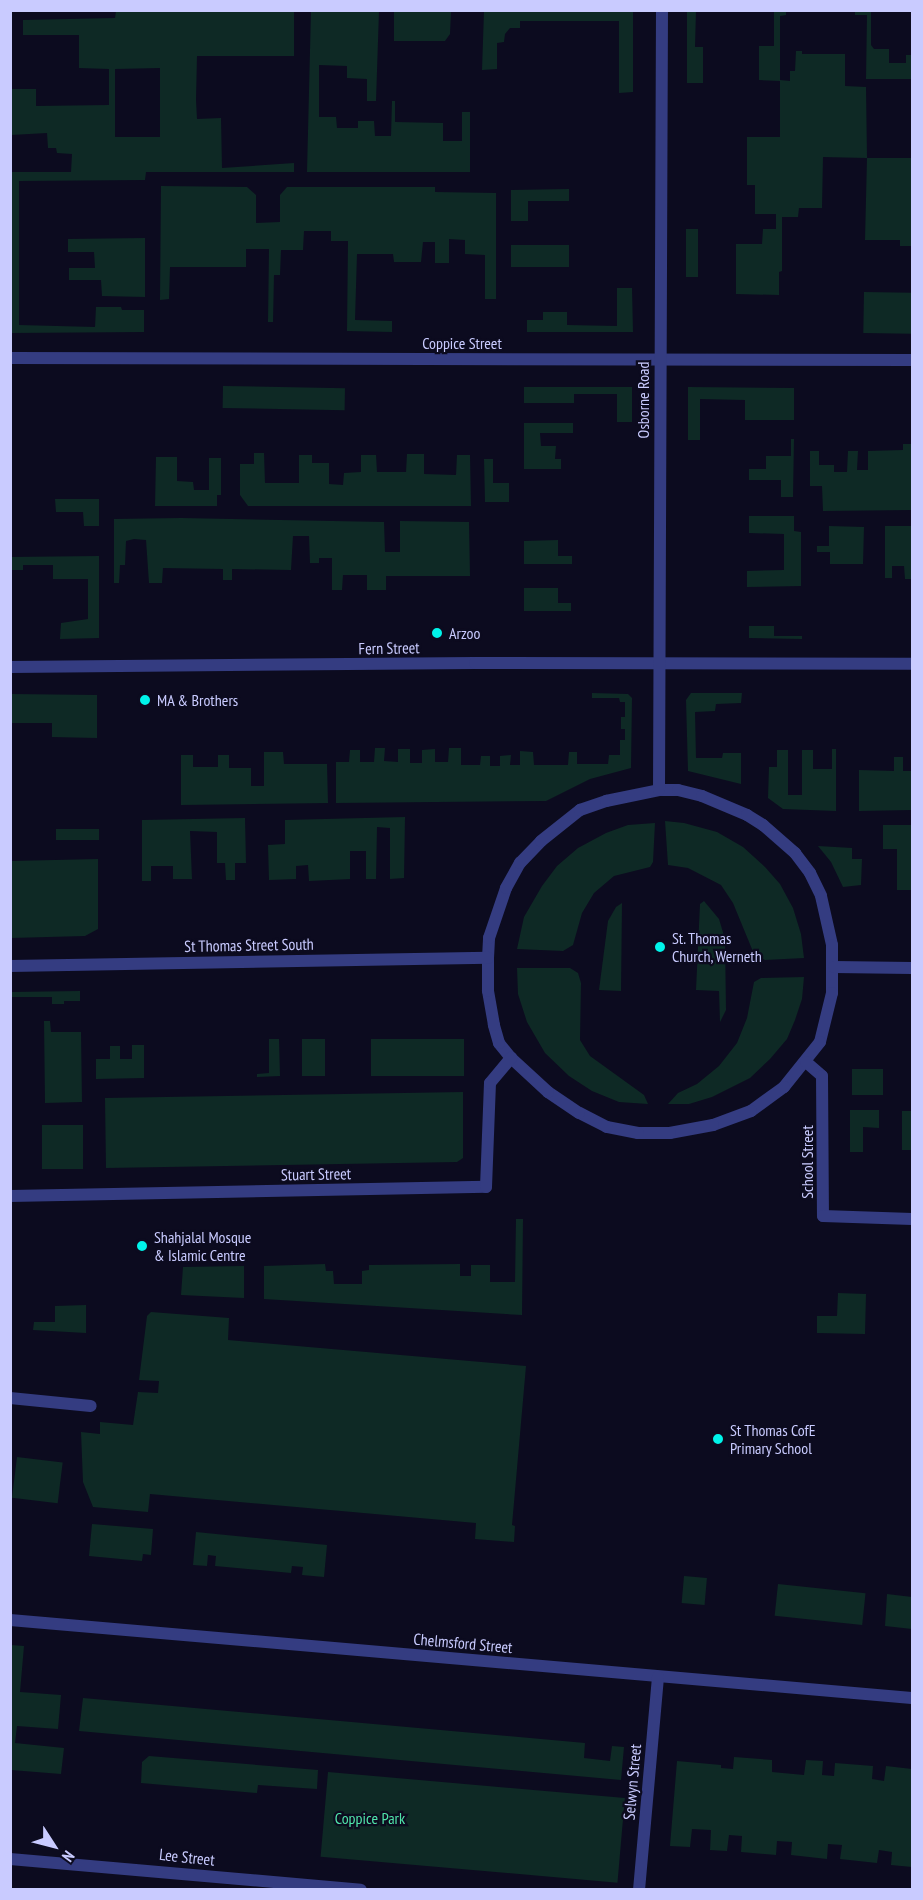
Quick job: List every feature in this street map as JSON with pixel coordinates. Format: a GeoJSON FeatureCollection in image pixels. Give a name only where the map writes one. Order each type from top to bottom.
{"type":"FeatureCollection","features":[{"type":"Feature","properties":{"kind":"street","name":"Osborne Road"},"geometry":{"type":"LineString","coordinates":[[659,790],[662,10]]}},
{"type":"Feature","properties":{"kind":"street","name":"Coppice Street"},"geometry":{"type":"LineString","coordinates":[[10,358],[912,360]]}},
{"type":"Feature","properties":{"kind":"street","name":"Fern Street"},"geometry":{"type":"LineString","coordinates":[[10,667],[475,663],[660,666],[912,664]]}},
{"type":"Feature","properties":{"kind":"street"},"geometry":{"type":"LineString","coordinates":[[659,790],[678,790],[702,796],[747,815],[764,825],[795,853],[810,873],[821,896],[832,945],[834,967],[827,1021],[820,1042],[784,1087],[751,1111],[713,1125],[670,1133],[638,1133],[607,1127],[579,1113],[548,1092],[499,1043],[488,991],[488,958],[489,938],[506,888],[520,863],[541,841],[580,810],[606,801],[659,790]]}},
{"type":"Feature","properties":{"kind":"street","name":"St Thomas Street South"},"geometry":{"type":"LineString","coordinates":[[10,966],[488,958]]}},
{"type":"Feature","properties":{"kind":"street"},"geometry":{"type":"LineString","coordinates":[[834,967],[912,968]]}},
{"type":"Feature","properties":{"kind":"street","name":"Stuart Street"},"geometry":{"type":"LineString","coordinates":[[10,1196],[486,1187],[490,1083],[512,1058]]}},
{"type":"Feature","properties":{"kind":"street","name":"School Street"},"geometry":{"type":"LineString","coordinates":[[806,1062],[822,1076],[823,1216],[912,1219]]}},
{"type":"Feature","properties":{"kind":"street"},"geometry":{"type":"LineString","coordinates":[[10,1398],[91,1406]]}},
{"type":"Feature","properties":{"kind":"street","name":"Chelmsford Street"},"geometry":{"type":"LineString","coordinates":[[10,1620],[912,1698]]}},
{"type":"Feature","properties":{"kind":"street","name":"Selwyn Street"},"geometry":{"type":"LineString","coordinates":[[639,1890],[658,1677]]}},
{"type":"Feature","properties":{"kind":"street","name":"Lee Street"},"geometry":{"type":"LineString","coordinates":[[10,1858],[361,1890]]}},
{"type":"Feature","properties":{"kind":"green space"},"geometry":{"type":"Polygon","coordinates":[[[311,10],[379,11],[376,101],[367,101],[367,79],[347,78],[347,66],[319,65],[319,117],[336,117],[337,128],[358,128],[358,121],[374,121],[375,136],[391,136],[392,101],[395,101],[395,122],[443,123],[443,141],[462,141],[462,112],[470,112],[470,172],[307,172],[311,10]]]}},
{"type":"Feature","properties":{"kind":"green space"},"geometry":{"type":"Polygon","coordinates":[[[116,11],[294,11],[294,56],[197,56],[196,100],[197,119],[221,118],[222,168],[294,163],[294,172],[146,172],[145,180],[19,181],[19,325],[95,327],[96,307],[121,307],[122,310],[144,310],[144,332],[11,333],[11,172],[71,172],[72,154],[57,153],[56,148],[48,148],[47,133],[11,135],[11,89],[36,89],[36,106],[109,105],[109,69],[79,68],[79,35],[23,35],[23,20],[115,18],[116,11]],[[160,68],[115,69],[115,137],[160,137],[160,68]]]}},
{"type":"Feature","properties":{"kind":"green space"},"geometry":{"type":"Polygon","coordinates":[[[394,11],[451,11],[450,34],[445,41],[394,41],[394,11]]]}},
{"type":"Feature","properties":{"kind":"green space"},"geometry":{"type":"Polygon","coordinates":[[[484,11],[633,11],[633,92],[619,93],[619,21],[520,21],[520,28],[510,28],[505,34],[504,42],[497,43],[497,69],[482,70],[484,11]]]}},
{"type":"Feature","properties":{"kind":"green space"},"geometry":{"type":"Polygon","coordinates":[[[687,11],[696,11],[695,47],[703,47],[703,83],[687,83],[687,11]]]}},
{"type":"Feature","properties":{"kind":"green space"},"geometry":{"type":"Polygon","coordinates":[[[774,11],[786,11],[786,15],[780,16],[780,80],[790,81],[790,71],[795,71],[796,51],[802,51],[802,54],[845,54],[845,86],[866,87],[867,158],[823,157],[822,208],[799,208],[798,217],[782,217],[782,271],[779,272],[779,295],[736,294],[736,244],[762,244],[763,229],[776,229],[776,214],[755,214],[755,185],[747,185],[747,137],[780,137],[780,81],[759,80],[759,46],[774,46],[774,11]]]}},
{"type":"Feature","properties":{"kind":"green space"},"geometry":{"type":"Polygon","coordinates":[[[855,11],[871,11],[871,45],[874,49],[889,49],[889,63],[906,63],[906,55],[912,55],[912,79],[866,79],[867,15],[855,15],[855,11]]]}},
{"type":"Feature","properties":{"kind":"green space"},"geometry":{"type":"Polygon","coordinates":[[[867,158],[912,158],[912,246],[900,246],[900,240],[865,240],[867,158]]]}},
{"type":"Feature","properties":{"kind":"green space"},"geometry":{"type":"Polygon","coordinates":[[[161,186],[247,187],[256,195],[256,223],[280,222],[280,195],[287,187],[435,187],[435,192],[496,193],[496,299],[485,299],[485,255],[465,254],[465,240],[449,239],[449,263],[435,263],[435,242],[423,242],[421,262],[394,262],[393,254],[357,254],[355,320],[392,321],[392,332],[347,331],[348,241],[331,241],[331,231],[304,231],[303,250],[281,250],[280,275],[274,275],[273,322],[268,322],[269,249],[246,249],[246,267],[170,267],[169,299],[160,300],[161,186]]]}},
{"type":"Feature","properties":{"kind":"green space"},"geometry":{"type":"Polygon","coordinates":[[[569,189],[569,201],[528,201],[528,221],[511,221],[511,190],[569,189]]]}},
{"type":"Feature","properties":{"kind":"green space"},"geometry":{"type":"Polygon","coordinates":[[[686,229],[698,229],[698,277],[686,277],[686,229]]]}},
{"type":"Feature","properties":{"kind":"green space"},"geometry":{"type":"Polygon","coordinates":[[[145,238],[145,297],[102,296],[101,280],[69,280],[69,268],[95,268],[94,252],[68,252],[68,239],[145,238]]]}},
{"type":"Feature","properties":{"kind":"green space"},"geometry":{"type":"Polygon","coordinates":[[[511,245],[569,245],[569,267],[511,267],[511,245]]]}},
{"type":"Feature","properties":{"kind":"green space"},"geometry":{"type":"Polygon","coordinates":[[[617,288],[632,288],[633,332],[527,332],[527,320],[543,320],[543,312],[567,312],[567,325],[617,326],[617,288]]]}},
{"type":"Feature","properties":{"kind":"green space"},"geometry":{"type":"Polygon","coordinates":[[[864,292],[912,293],[911,334],[863,333],[864,292]]]}},
{"type":"Feature","properties":{"kind":"green space"},"geometry":{"type":"Polygon","coordinates":[[[223,386],[345,388],[345,410],[223,408],[223,386]]]}},
{"type":"Feature","properties":{"kind":"green space"},"geometry":{"type":"Polygon","coordinates":[[[524,387],[632,387],[632,422],[617,422],[617,394],[574,394],[574,403],[524,403],[524,387]]]}},
{"type":"Feature","properties":{"kind":"green space"},"geometry":{"type":"Polygon","coordinates":[[[688,387],[794,388],[794,420],[745,420],[745,400],[700,399],[700,440],[688,440],[688,387]]]}},
{"type":"Feature","properties":{"kind":"green space"},"geometry":{"type":"Polygon","coordinates":[[[524,423],[573,423],[573,433],[540,433],[541,446],[556,446],[555,459],[561,459],[561,469],[524,469],[524,423]]]}},
{"type":"Feature","properties":{"kind":"green space"},"geometry":{"type":"Polygon","coordinates":[[[791,439],[794,439],[793,497],[781,497],[781,480],[749,480],[749,469],[766,469],[766,456],[791,456],[791,439]]]}},
{"type":"Feature","properties":{"kind":"green space"},"geometry":{"type":"Polygon","coordinates":[[[903,444],[911,444],[912,510],[823,511],[822,486],[810,486],[810,451],[819,451],[819,465],[834,465],[834,472],[847,472],[848,451],[858,451],[857,470],[868,470],[868,451],[903,450],[903,444]]]}},
{"type":"Feature","properties":{"kind":"green space"},"geometry":{"type":"Polygon","coordinates":[[[254,453],[264,453],[265,483],[299,483],[299,455],[312,455],[312,463],[329,463],[329,484],[343,485],[344,473],[361,472],[361,455],[376,455],[377,472],[406,472],[407,454],[424,454],[424,474],[456,475],[457,455],[470,455],[471,506],[248,506],[240,495],[240,464],[254,464],[254,453]]]}},
{"type":"Feature","properties":{"kind":"green space"},"geometry":{"type":"Polygon","coordinates":[[[156,457],[177,457],[177,481],[193,482],[194,490],[209,490],[209,458],[221,458],[221,495],[217,495],[217,506],[155,506],[156,457]]]}},
{"type":"Feature","properties":{"kind":"green space"},"geometry":{"type":"Polygon","coordinates":[[[484,459],[493,459],[493,483],[509,483],[509,502],[485,502],[484,459]]]}},
{"type":"Feature","properties":{"kind":"green space"},"geometry":{"type":"Polygon","coordinates":[[[55,499],[99,499],[99,526],[84,526],[83,512],[56,512],[55,499]]]}},
{"type":"Feature","properties":{"kind":"green space"},"geometry":{"type":"Polygon","coordinates":[[[749,516],[794,516],[794,531],[801,532],[801,586],[747,587],[747,571],[784,570],[784,534],[749,533],[749,516]]]}},
{"type":"Feature","properties":{"kind":"green space"},"geometry":{"type":"Polygon","coordinates":[[[114,519],[384,522],[385,552],[400,552],[400,521],[469,522],[470,576],[386,576],[386,590],[367,590],[367,575],[343,575],[342,590],[332,590],[332,558],[319,558],[319,563],[310,563],[309,536],[293,536],[291,570],[232,569],[232,580],[223,580],[223,569],[163,568],[162,583],[149,583],[146,540],[134,539],[126,541],[125,565],[120,565],[119,583],[114,583],[114,519]]]}},
{"type":"Feature","properties":{"kind":"green space"},"geometry":{"type":"Polygon","coordinates":[[[829,526],[864,527],[863,564],[830,564],[830,552],[817,552],[817,546],[829,546],[829,526]]]}},
{"type":"Feature","properties":{"kind":"green space"},"geometry":{"type":"Polygon","coordinates":[[[885,526],[912,526],[911,579],[905,579],[904,566],[892,566],[892,578],[885,578],[885,526]]]}},
{"type":"Feature","properties":{"kind":"green space"},"geometry":{"type":"Polygon","coordinates":[[[558,540],[558,556],[572,556],[572,564],[524,564],[524,541],[558,540]]]}},
{"type":"Feature","properties":{"kind":"green space"},"geometry":{"type":"Polygon","coordinates":[[[99,556],[99,638],[60,639],[61,623],[88,619],[88,579],[53,579],[53,565],[23,565],[23,570],[11,570],[11,557],[99,556]]]}},
{"type":"Feature","properties":{"kind":"green space"},"geometry":{"type":"Polygon","coordinates":[[[524,588],[558,588],[558,603],[571,603],[571,611],[524,611],[524,588]]]}},
{"type":"Feature","properties":{"kind":"green space"},"geometry":{"type":"Polygon","coordinates":[[[749,626],[774,626],[774,636],[802,636],[802,639],[749,638],[749,626]]]}},
{"type":"Feature","properties":{"kind":"green space"},"geometry":{"type":"Polygon","coordinates":[[[592,693],[628,694],[632,698],[631,768],[590,779],[546,801],[336,803],[336,762],[349,762],[350,750],[360,750],[360,762],[374,762],[375,748],[385,748],[384,761],[398,762],[398,749],[410,749],[410,763],[422,763],[422,750],[435,749],[435,762],[448,762],[449,748],[461,748],[461,765],[480,765],[481,756],[490,756],[490,766],[500,766],[500,756],[511,755],[510,765],[520,765],[520,751],[533,752],[534,765],[568,765],[569,752],[577,752],[577,764],[608,764],[609,755],[620,755],[620,740],[625,740],[625,729],[621,729],[621,717],[625,717],[625,702],[620,702],[619,698],[592,698],[592,693]]]}},
{"type":"Feature","properties":{"kind":"green space"},"geometry":{"type":"Polygon","coordinates":[[[691,693],[742,693],[741,703],[716,704],[715,711],[695,712],[696,758],[722,758],[723,753],[741,753],[741,784],[688,771],[686,700],[691,693]]]}},
{"type":"Feature","properties":{"kind":"green space"},"geometry":{"type":"Polygon","coordinates":[[[11,694],[97,695],[97,738],[52,737],[52,723],[11,723],[11,694]]]}},
{"type":"Feature","properties":{"kind":"green space"},"geometry":{"type":"Polygon","coordinates":[[[832,749],[836,749],[836,811],[783,809],[768,798],[769,767],[777,767],[777,750],[788,750],[788,795],[802,795],[802,750],[813,750],[813,769],[832,769],[832,749]]]}},
{"type":"Feature","properties":{"kind":"green space"},"geometry":{"type":"Polygon","coordinates":[[[264,752],[283,752],[284,764],[327,764],[328,803],[181,805],[181,755],[193,755],[193,767],[218,767],[218,755],[229,755],[229,768],[251,768],[251,786],[264,786],[264,752]]]}},
{"type":"Feature","properties":{"kind":"green space"},"geometry":{"type":"Polygon","coordinates":[[[894,757],[903,757],[903,771],[912,771],[912,810],[859,811],[859,770],[894,771],[894,757]]]}},
{"type":"Feature","properties":{"kind":"green space"},"geometry":{"type":"Polygon","coordinates":[[[405,817],[404,878],[390,879],[390,828],[377,827],[376,879],[366,879],[366,851],[350,851],[350,879],[309,881],[308,865],[296,866],[296,879],[269,880],[268,845],[285,844],[285,820],[405,817]]]}},
{"type":"Feature","properties":{"kind":"green space"},"geometry":{"type":"Polygon","coordinates":[[[245,818],[246,863],[235,863],[235,880],[226,880],[225,863],[217,863],[217,832],[190,831],[192,879],[173,879],[173,866],[151,866],[151,881],[142,881],[142,820],[245,818]]]}},
{"type":"Feature","properties":{"kind":"green space"},"geometry":{"type":"Polygon","coordinates":[[[665,821],[684,823],[717,832],[743,847],[765,867],[780,884],[793,908],[801,934],[804,958],[765,960],[754,954],[733,903],[721,885],[688,868],[668,865],[665,821]]]}},
{"type":"Feature","properties":{"kind":"green space"},"geometry":{"type":"Polygon","coordinates":[[[655,823],[653,862],[650,867],[614,876],[594,893],[582,913],[573,945],[563,951],[517,949],[524,917],[557,866],[578,848],[606,833],[628,825],[655,823]]]}},
{"type":"Feature","properties":{"kind":"green space"},"geometry":{"type":"Polygon","coordinates":[[[883,825],[912,825],[912,890],[897,890],[897,849],[883,849],[883,825]]]}},
{"type":"Feature","properties":{"kind":"green space"},"geometry":{"type":"Polygon","coordinates":[[[56,829],[99,829],[99,840],[56,840],[56,829]]]}},
{"type":"Feature","properties":{"kind":"green space"},"geometry":{"type":"Polygon","coordinates":[[[818,846],[852,848],[852,859],[862,859],[861,885],[843,887],[831,862],[818,846]]]}},
{"type":"Feature","properties":{"kind":"green space"},"geometry":{"type":"Polygon","coordinates":[[[98,859],[98,929],[85,936],[11,938],[11,861],[98,859]]]}},
{"type":"Feature","properties":{"kind":"green space"},"geometry":{"type":"Polygon","coordinates":[[[704,901],[719,919],[725,939],[726,1010],[720,1022],[719,991],[696,990],[700,904],[704,901]]]}},
{"type":"Feature","properties":{"kind":"green space"},"geometry":{"type":"Polygon","coordinates":[[[622,903],[621,991],[599,990],[608,921],[616,907],[622,903]]]}},
{"type":"Feature","properties":{"kind":"green space"},"geometry":{"type":"Polygon","coordinates":[[[517,968],[570,968],[578,973],[581,983],[580,1040],[590,1056],[644,1095],[648,1104],[619,1102],[592,1091],[569,1076],[545,1053],[527,1022],[518,994],[517,968]]]}},
{"type":"Feature","properties":{"kind":"green space"},"geometry":{"type":"Polygon","coordinates":[[[804,977],[802,999],[787,1039],[750,1078],[712,1097],[689,1104],[668,1104],[678,1093],[697,1084],[719,1066],[737,1043],[747,1018],[754,982],[761,978],[804,977]]]}},
{"type":"Feature","properties":{"kind":"green space"},"geometry":{"type":"Polygon","coordinates":[[[80,991],[80,1001],[64,1001],[64,1004],[52,1004],[52,997],[11,997],[11,992],[80,991]]]}},
{"type":"Feature","properties":{"kind":"green space"},"geometry":{"type":"Polygon","coordinates":[[[44,1021],[50,1021],[51,1032],[81,1032],[82,1102],[45,1103],[44,1021]]]}},
{"type":"Feature","properties":{"kind":"green space"},"geometry":{"type":"Polygon","coordinates":[[[269,1039],[279,1039],[280,1076],[257,1077],[257,1074],[269,1073],[269,1039]]]}},
{"type":"Feature","properties":{"kind":"green space"},"geometry":{"type":"Polygon","coordinates":[[[302,1039],[325,1039],[325,1076],[302,1076],[302,1039]]]}},
{"type":"Feature","properties":{"kind":"green space"},"geometry":{"type":"Polygon","coordinates":[[[371,1039],[464,1039],[464,1076],[371,1076],[371,1039]]]}},
{"type":"Feature","properties":{"kind":"green space"},"geometry":{"type":"Polygon","coordinates":[[[132,1045],[144,1045],[144,1078],[96,1079],[96,1059],[110,1059],[110,1046],[120,1046],[120,1059],[132,1059],[132,1045]]]}},
{"type":"Feature","properties":{"kind":"green space"},"geometry":{"type":"Polygon","coordinates":[[[852,1069],[883,1069],[883,1095],[852,1095],[852,1069]]]}},
{"type":"Feature","properties":{"kind":"green space"},"geometry":{"type":"Polygon","coordinates":[[[463,1092],[463,1158],[457,1162],[106,1168],[105,1098],[463,1092]]]}},
{"type":"Feature","properties":{"kind":"green space"},"geometry":{"type":"Polygon","coordinates":[[[850,1110],[879,1110],[879,1128],[863,1127],[863,1152],[850,1152],[850,1110]]]}},
{"type":"Feature","properties":{"kind":"green space"},"geometry":{"type":"Polygon","coordinates":[[[902,1111],[912,1111],[912,1150],[902,1150],[902,1111]]]}},
{"type":"Feature","properties":{"kind":"green space"},"geometry":{"type":"Polygon","coordinates":[[[42,1125],[83,1125],[83,1169],[42,1169],[42,1125]]]}},
{"type":"Feature","properties":{"kind":"green space"},"geometry":{"type":"Polygon","coordinates":[[[516,1219],[523,1219],[522,1315],[264,1299],[264,1266],[325,1264],[326,1271],[333,1271],[334,1284],[362,1284],[362,1271],[369,1270],[369,1265],[460,1264],[460,1276],[471,1276],[471,1265],[490,1265],[490,1282],[515,1282],[516,1219]]]}},
{"type":"Feature","properties":{"kind":"green space"},"geometry":{"type":"Polygon","coordinates":[[[244,1266],[244,1298],[181,1295],[183,1267],[244,1266]]]}},
{"type":"Feature","properties":{"kind":"green space"},"geometry":{"type":"Polygon","coordinates":[[[838,1293],[866,1294],[865,1334],[817,1333],[817,1316],[837,1316],[838,1293]]]}},
{"type":"Feature","properties":{"kind":"green space"},"geometry":{"type":"Polygon","coordinates":[[[86,1305],[86,1333],[33,1330],[34,1322],[55,1322],[55,1306],[86,1305]]]}},
{"type":"Feature","properties":{"kind":"green space"},"geometry":{"type":"Polygon","coordinates":[[[151,1312],[229,1318],[228,1340],[526,1366],[512,1525],[515,1526],[514,1542],[475,1539],[476,1523],[150,1494],[148,1512],[93,1507],[83,1482],[81,1432],[100,1434],[100,1422],[133,1425],[138,1392],[158,1393],[159,1381],[139,1380],[147,1316],[151,1312]]]}},
{"type":"Feature","properties":{"kind":"green space"},"geometry":{"type":"Polygon","coordinates":[[[17,1457],[63,1463],[58,1503],[12,1498],[17,1457]]]}},
{"type":"Feature","properties":{"kind":"green space"},"geometry":{"type":"Polygon","coordinates":[[[92,1524],[153,1529],[151,1555],[143,1554],[142,1561],[89,1556],[92,1524]]]}},
{"type":"Feature","properties":{"kind":"green space"},"geometry":{"type":"Polygon","coordinates":[[[196,1532],[327,1545],[324,1577],[302,1575],[303,1567],[292,1566],[291,1573],[215,1566],[216,1556],[208,1555],[207,1566],[193,1565],[196,1532]]]}},
{"type":"Feature","properties":{"kind":"green space"},"geometry":{"type":"Polygon","coordinates":[[[684,1576],[707,1578],[705,1605],[682,1603],[684,1576]]]}},
{"type":"Feature","properties":{"kind":"green space"},"geometry":{"type":"Polygon","coordinates":[[[778,1584],[866,1593],[862,1625],[775,1616],[778,1584]]]}},
{"type":"Feature","properties":{"kind":"green space"},"geometry":{"type":"Polygon","coordinates":[[[887,1594],[912,1597],[912,1629],[885,1626],[887,1594]]]}},
{"type":"Feature","properties":{"kind":"green space"},"geometry":{"type":"Polygon","coordinates":[[[11,1645],[24,1646],[20,1692],[61,1695],[58,1729],[17,1726],[15,1743],[64,1748],[61,1774],[11,1770],[11,1645]]]}},
{"type":"Feature","properties":{"kind":"green space"},"geometry":{"type":"Polygon","coordinates":[[[83,1698],[585,1743],[584,1758],[610,1761],[612,1746],[624,1747],[621,1780],[79,1731],[83,1698]]]}},
{"type":"Feature","properties":{"kind":"green space"},"geometry":{"type":"Polygon","coordinates":[[[149,1756],[318,1770],[317,1789],[258,1785],[257,1793],[141,1783],[142,1762],[149,1756]]]}},
{"type":"Feature","properties":{"kind":"green space"},"geometry":{"type":"Polygon","coordinates":[[[734,1757],[772,1760],[772,1772],[804,1775],[806,1760],[823,1761],[822,1775],[834,1776],[835,1763],[873,1766],[872,1779],[884,1781],[886,1766],[912,1769],[912,1867],[891,1865],[892,1852],[879,1850],[877,1863],[840,1859],[842,1845],[828,1844],[827,1859],[791,1855],[792,1842],[777,1841],[776,1855],[741,1852],[742,1836],[729,1835],[727,1851],[710,1850],[711,1830],[692,1829],[690,1847],[670,1846],[677,1761],[721,1765],[721,1768],[733,1769],[734,1757]]]}},
{"type":"Feature","properties":{"kind":"green space","name":"Coppice Park"},"geometry":{"type":"Polygon","coordinates":[[[328,1772],[625,1798],[617,1883],[321,1857],[328,1772]]]}},
{"type":"Feature","properties":{"kind":"place","name":"Arzoo"},"geometry":{"type":"Point","coordinates":[437,633]}},
{"type":"Feature","properties":{"kind":"place","name":"MA & Brothers"},"geometry":{"type":"Point","coordinates":[145,700]}},
{"type":"Feature","properties":{"kind":"place","name":"St. Thomas Church, Werneth"},"geometry":{"type":"Point","coordinates":[660,947]}},
{"type":"Feature","properties":{"kind":"place","name":"Shahjalal Mosque & Islamic Centre"},"geometry":{"type":"Point","coordinates":[142,1246]}},
{"type":"Feature","properties":{"kind":"place","name":"St Thomas CofE Primary School"},"geometry":{"type":"Point","coordinates":[718,1439]}}]}
